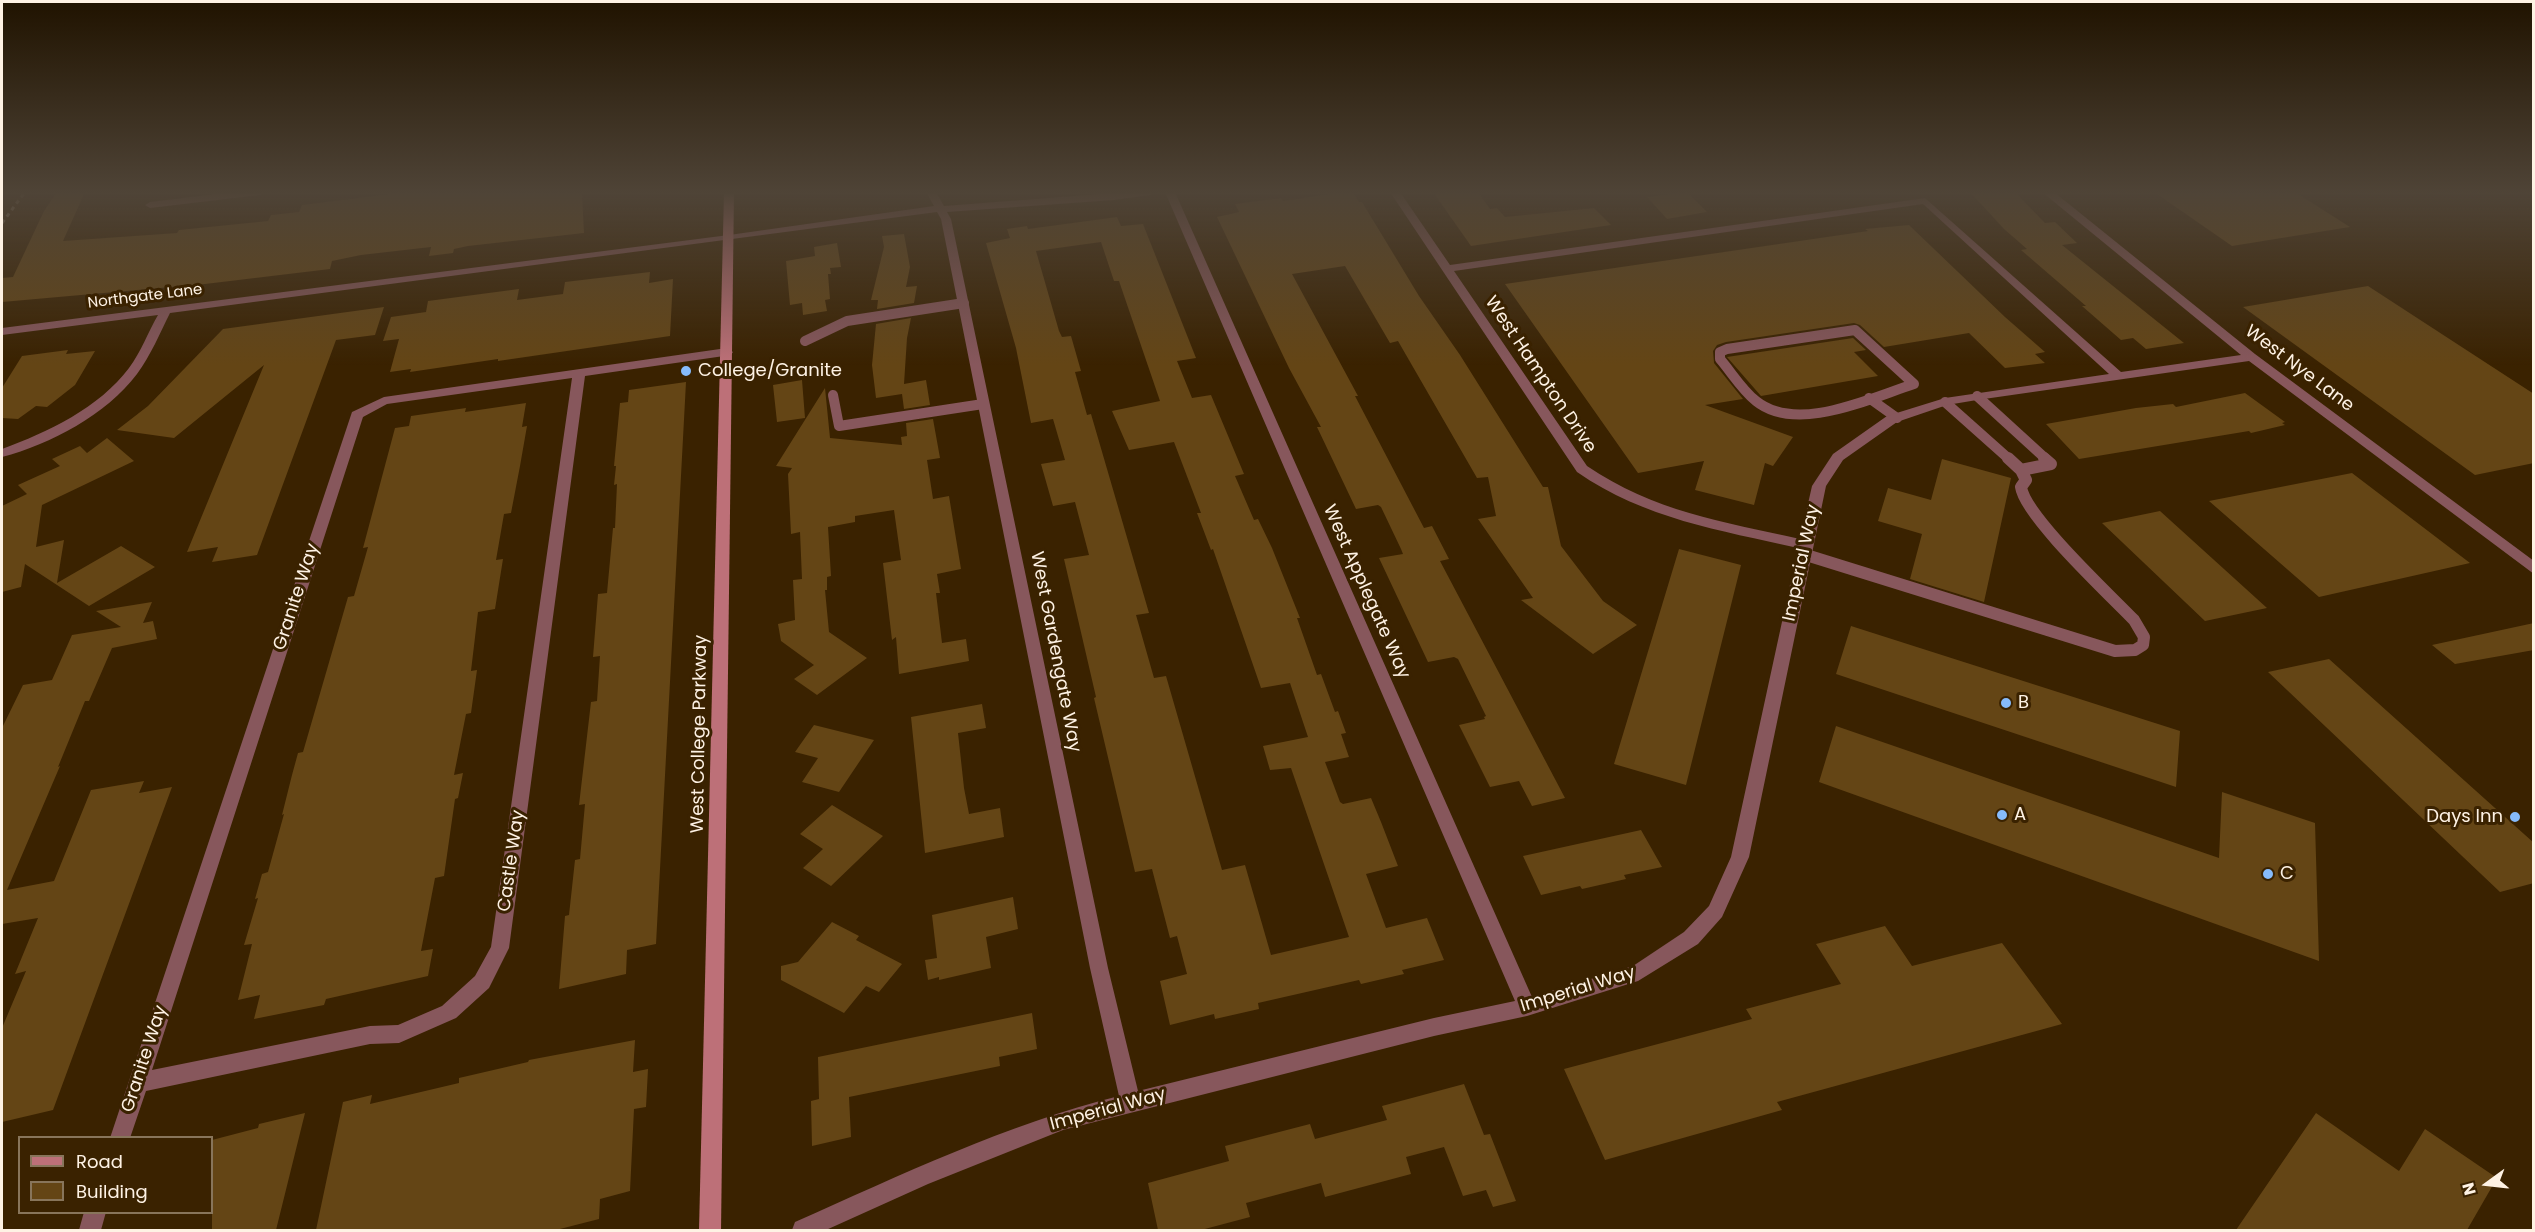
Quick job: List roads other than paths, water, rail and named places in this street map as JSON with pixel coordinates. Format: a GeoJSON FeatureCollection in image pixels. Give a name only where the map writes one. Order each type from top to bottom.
{"type":"FeatureCollection","features":[{"type":"Feature","properties":{"kind":"main road","name":"West College Parkway"},"geometry":{"type":"LineString","coordinates":[[710,1230],[729,249]]}},
{"type":"Feature","properties":{"kind":"street","name":"Northgate Lane"},"geometry":{"type":"LineString","coordinates":[[2,331],[639,249]]}},
{"type":"Feature","properties":{"kind":"street","name":"West Gardengate Way"},"geometry":{"type":"LineString","coordinates":[[953,249],[1099,968],[1131,1103]]}},
{"type":"Feature","properties":{"kind":"street","name":"West Applegate Way"},"geometry":{"type":"LineString","coordinates":[[1195,249],[1527,1007]]}},
{"type":"Feature","properties":{"kind":"street","name":"West Hampton Drive"},"geometry":{"type":"LineString","coordinates":[[1434,249],[1582,469],[1605,488],[1640,504],[1804,549]]}},
{"type":"Feature","properties":{"kind":"street"},"geometry":{"type":"LineString","coordinates":[[1447,269],[1584,249]]}},
{"type":"Feature","properties":{"kind":"street"},"geometry":{"type":"LineString","coordinates":[[1978,249],[2120,377]]}},
{"type":"Feature","properties":{"kind":"street","name":"West Nye Lane"},"geometry":{"type":"LineString","coordinates":[[2118,249],[2251,357],[2534,569]]}},
{"type":"Feature","properties":{"kind":"street"},"geometry":{"type":"LineString","coordinates":[[2,453],[60,429],[106,398],[133,372],[166,310]]}},
{"type":"Feature","properties":{"kind":"street","name":"Granite Way"},"geometry":{"type":"LineString","coordinates":[[120,1136],[357,415],[384,401],[727,352]]}},
{"type":"Feature","properties":{"kind":"street","name":"Imperial Way"},"geometry":{"type":"LineString","coordinates":[[803,1230],[922,1176],[1063,1120],[1434,1027],[1527,1007],[1638,973],[1691,938],[1716,911],[1740,857],[1819,486],[1838,457],[1862,438],[1897,418],[1944,402],[2251,357]]}},
{"type":"Feature","properties":{"kind":"street","name":"Castle Way"},"geometry":{"type":"LineString","coordinates":[[137,1083],[370,1035],[399,1034],[449,1012],[482,982],[500,948],[579,372]]}},
{"type":"Feature","properties":{"kind":"street"},"geometry":{"type":"LineString","coordinates":[[90,1230],[94,1214]]}},
{"type":"Feature","properties":{"kind":"lane"},"geometry":{"type":"LineString","coordinates":[[805,341],[847,321],[964,303]]}},
{"type":"Feature","properties":{"kind":"lane"},"geometry":{"type":"LineString","coordinates":[[1855,330],[1914,384],[1869,398],[1807,417],[1792,416],[1758,402],[1720,359],[1720,352],[1727,349],[1855,330]]}},
{"type":"Feature","properties":{"kind":"lane"},"geometry":{"type":"LineString","coordinates":[[833,395],[839,426],[983,404]]}},
{"type":"Feature","properties":{"kind":"lane"},"geometry":{"type":"LineString","coordinates":[[1977,396],[2051,464],[2021,470]]}},
{"type":"Feature","properties":{"kind":"lane"},"geometry":{"type":"LineString","coordinates":[[1869,398],[1897,418]]}},
{"type":"Feature","properties":{"kind":"lane"},"geometry":{"type":"LineString","coordinates":[[1804,549],[2115,651],[2136,650],[2143,645],[2144,637],[2134,620],[2037,519],[2022,495],[2021,487],[2026,480],[2021,470],[1944,402]]}},
{"type":"Feature","properties":{"kind":"place","name":"College/Granite"},"geometry":{"type":"Point","coordinates":[686,371]}},
{"type":"Feature","properties":{"kind":"place","name":"B"},"geometry":{"type":"Point","coordinates":[2006,703]}},
{"type":"Feature","properties":{"kind":"place","name":"A"},"geometry":{"type":"Point","coordinates":[2002,815]}},
{"type":"Feature","properties":{"kind":"place","name":"Days Inn"},"geometry":{"type":"Point","coordinates":[2515,817]}},
{"type":"Feature","properties":{"kind":"place","name":"C"},"geometry":{"type":"Point","coordinates":[2268,874]}}]}
